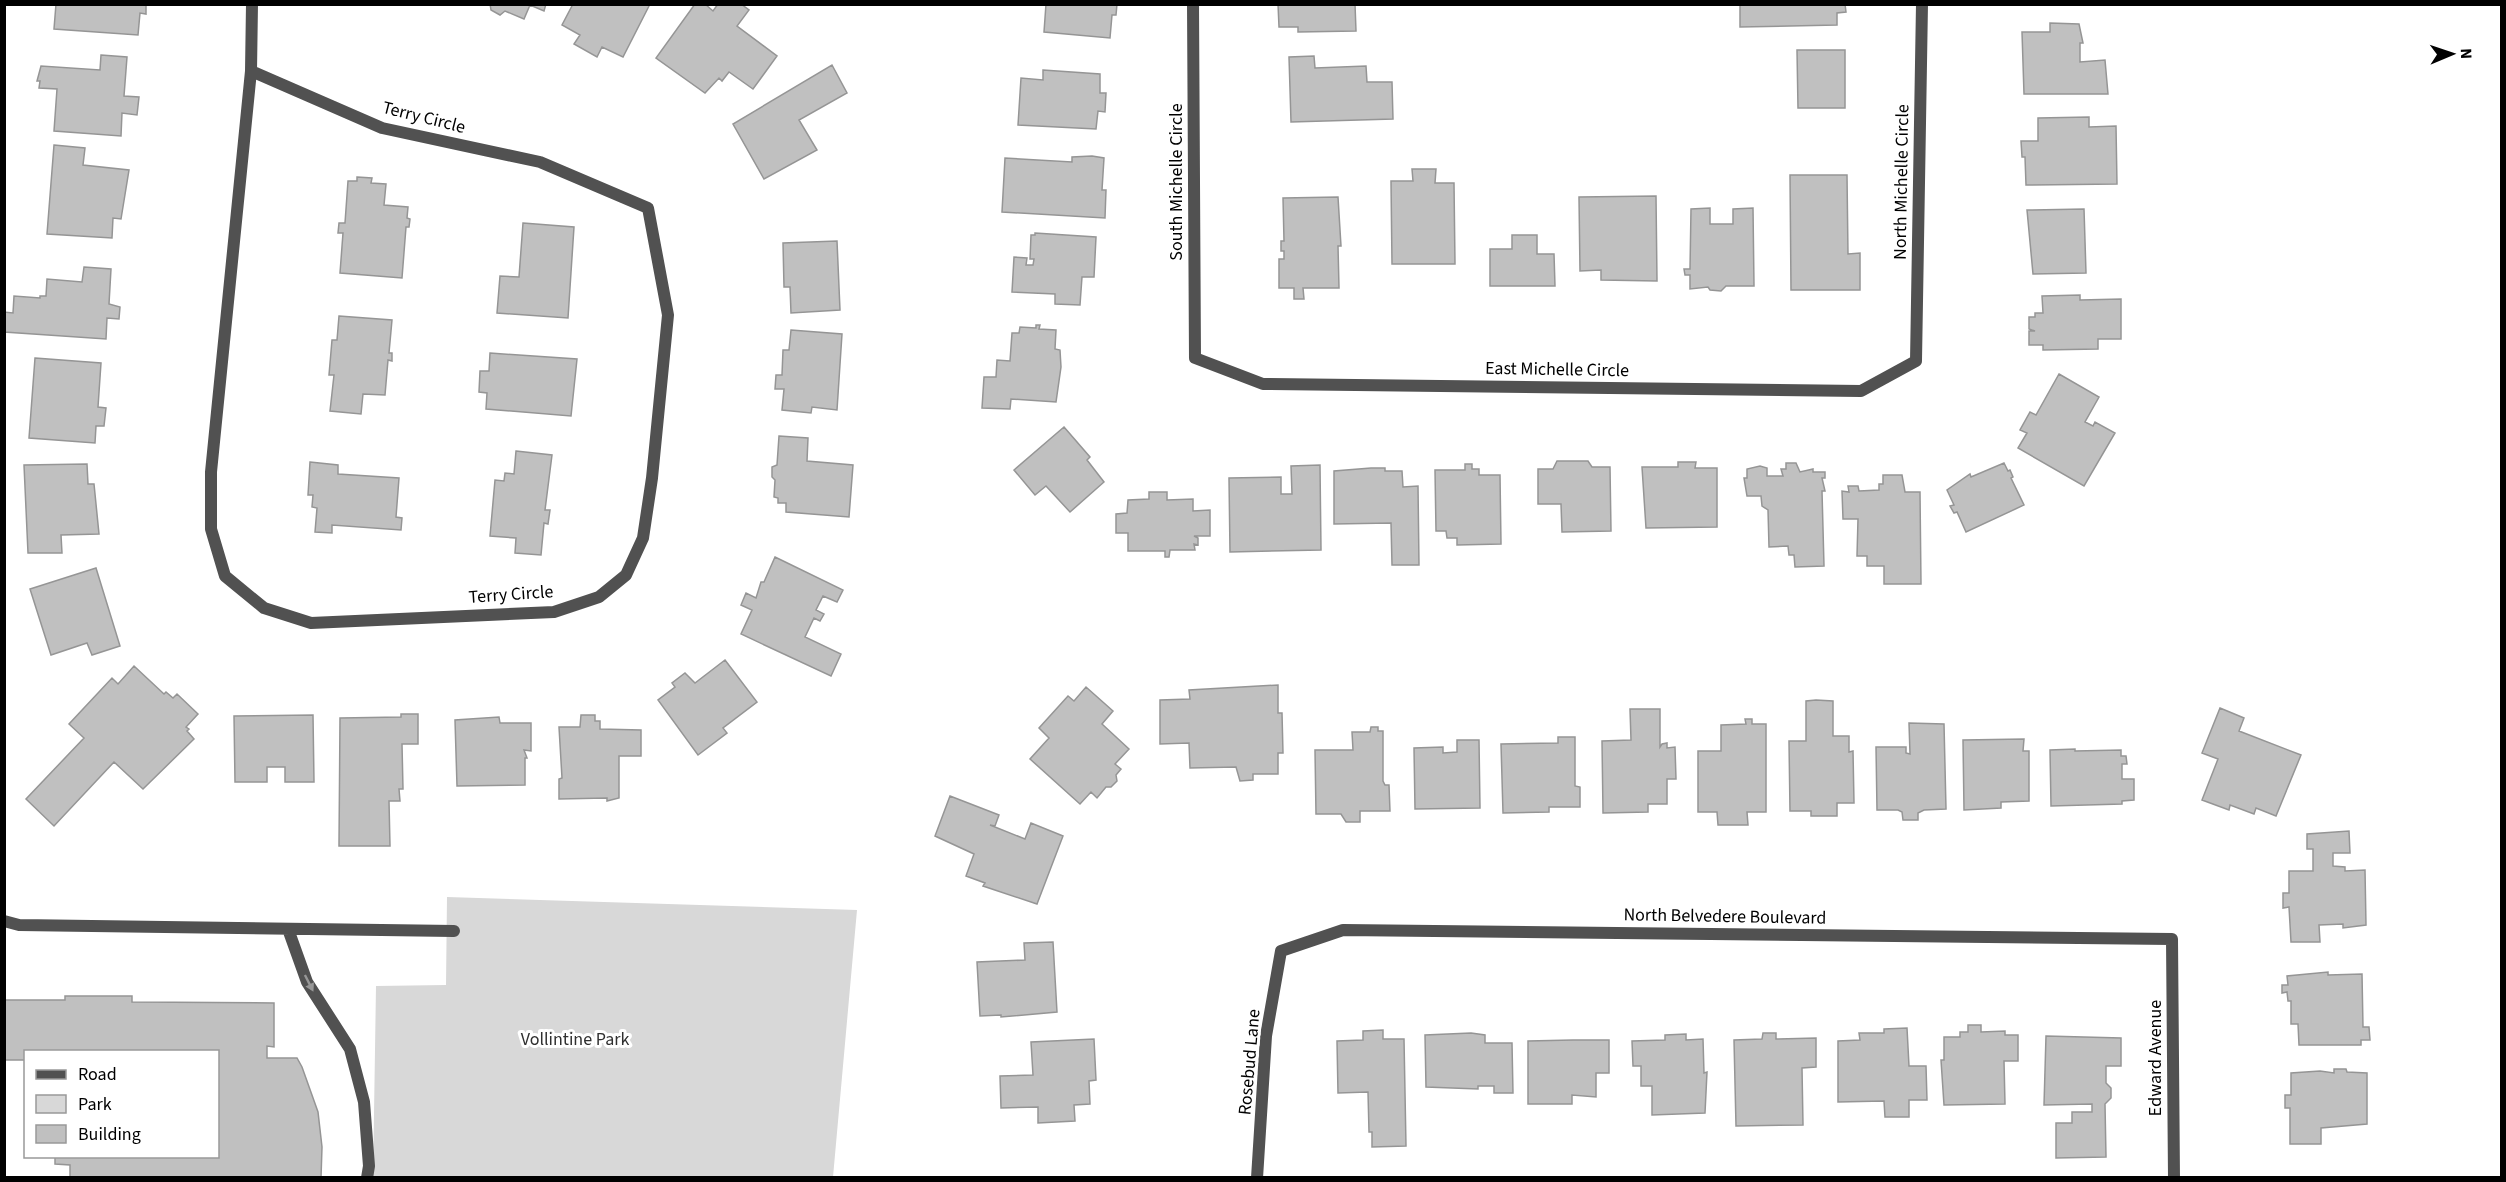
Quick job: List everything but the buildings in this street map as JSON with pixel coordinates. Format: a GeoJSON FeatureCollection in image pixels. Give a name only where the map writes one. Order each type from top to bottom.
{"type":"FeatureCollection","features":[{"type":"Feature","properties":{"kind":"street","name":"Terry Circle"},"geometry":{"type":"LineString","coordinates":[[251,71],[382,128],[540,162],[648,208],[668,315],[652,478],[643,538],[626,575],[599,597],[554,612],[311,623],[264,608],[225,576],[211,529],[211,472],[251,71],[252,4]]}},
{"type":"Feature","properties":{"kind":"street","name":"South Michelle Circle"},"geometry":{"type":"LineString","coordinates":[[1193,4],[1195,358]]}},
{"type":"Feature","properties":{"kind":"street","name":"North Michelle Circle"},"geometry":{"type":"LineString","coordinates":[[1916,361],[1922,4]]}},
{"type":"Feature","properties":{"kind":"street","name":"East Michelle Circle"},"geometry":{"type":"LineString","coordinates":[[1195,358],[1263,384],[1861,391],[1916,361]]}},
{"type":"Feature","properties":{"kind":"street"},"geometry":{"type":"LineString","coordinates":[[4,921],[19,925],[454,931]]}},
{"type":"Feature","properties":{"kind":"street"},"geometry":{"type":"LineString","coordinates":[[288,929],[307,982],[350,1049],[364,1102],[369,1166],[367,1178]]}},
{"type":"Feature","properties":{"kind":"street","name":"North Belvedere Boulevard"},"geometry":{"type":"LineString","coordinates":[[1281,951],[1343,930],[2172,939]]}},
{"type":"Feature","properties":{"kind":"street","name":"Edward Avenue"},"geometry":{"type":"LineString","coordinates":[[2172,939],[2174,1178]]}},
{"type":"Feature","properties":{"kind":"street","name":"Rosebud Lane"},"geometry":{"type":"LineString","coordinates":[[1257,1178],[1266,1036],[1281,951]]}},
{"type":"Feature","properties":{"kind":"green space","name":"Vollintine Park"},"geometry":{"type":"Polygon","coordinates":[[[447,897],[857,910],[833,1177],[373,1178],[376,986],[446,985],[447,897]]]}}]}
